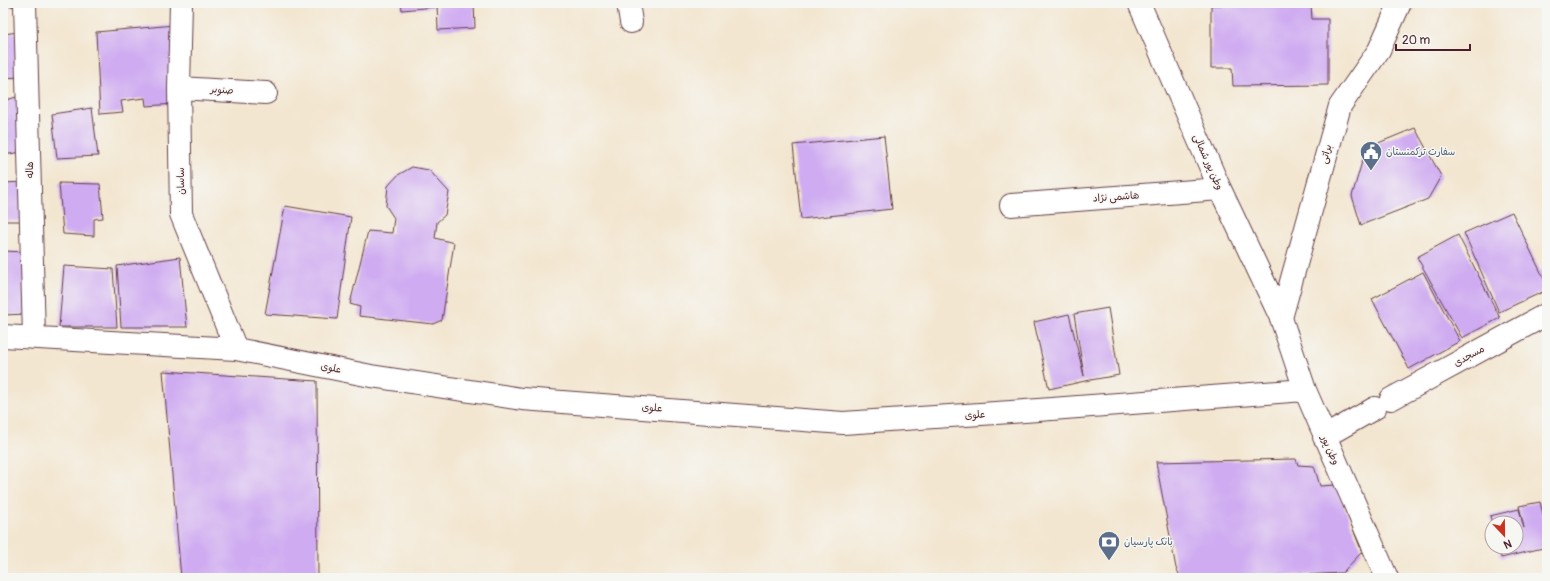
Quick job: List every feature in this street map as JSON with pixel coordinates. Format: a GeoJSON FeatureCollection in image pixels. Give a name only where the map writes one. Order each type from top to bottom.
{"type":"FeatureCollection","features":[{"type":"Feature","properties":{"kind":"street","name":"هاله"},"geometry":{"type":"LineString","coordinates":[[25,3],[34,337]]}},
{"type":"Feature","properties":{"kind":"street","name":"ساسان"},"geometry":{"type":"LineString","coordinates":[[181,3],[179,88],[181,214],[236,349]]}},
{"type":"Feature","properties":{"kind":"street","name":"وطن پور شمالی"},"geometry":{"type":"LineString","coordinates":[[1139,3],[1220,189],[1281,318]]}},
{"type":"Feature","properties":{"kind":"street","name":"براتی"},"geometry":{"type":"LineString","coordinates":[[1281,318],[1340,106],[1379,50],[1400,3]]}},
{"type":"Feature","properties":{"kind":"street","name":"صنوبر"},"geometry":{"type":"LineString","coordinates":[[179,88],[266,93]]}},
{"type":"Feature","properties":{"kind":"street","name":"هاشمی نژاد"},"geometry":{"type":"LineString","coordinates":[[1011,205],[1220,189]]}},
{"type":"Feature","properties":{"kind":"street","name":"مسجدی"},"geometry":{"type":"LineString","coordinates":[[1324,437],[1383,403],[1547,314]]}},
{"type":"Feature","properties":{"kind":"street","name":"وطن پور"},"geometry":{"type":"LineString","coordinates":[[1281,318],[1305,390],[1324,437],[1387,578]]}},
{"type":"Feature","properties":{"kind":"street","name":"علوی"},"geometry":{"type":"LineString","coordinates":[[3,336],[236,349],[371,376],[522,399],[843,423],[1305,390]]}},
{"type":"Feature","properties":{"kind":"building"},"geometry":{"type":"Polygon","coordinates":[[[3,3],[21,3],[22,7],[3,6],[3,3]]]}},
{"type":"Feature","properties":{"kind":"building"},"geometry":{"type":"Polygon","coordinates":[[[401,3],[434,3],[435,7],[402,10],[401,3]]]}},
{"type":"Feature","properties":{"kind":"building"},"geometry":{"type":"Polygon","coordinates":[[[437,3],[474,3],[475,28],[438,30],[437,3]]]}},
{"type":"Feature","properties":{"kind":"building"},"geometry":{"type":"Polygon","coordinates":[[[1311,4],[1312,19],[1328,19],[1328,85],[1233,86],[1232,68],[1211,68],[1211,5],[1311,4]]]}},
{"type":"Feature","properties":{"kind":"building"},"geometry":{"type":"Polygon","coordinates":[[[175,25],[175,104],[146,106],[145,98],[121,101],[123,112],[100,114],[96,32],[175,25]]]}},
{"type":"Feature","properties":{"kind":"building"},"geometry":{"type":"Polygon","coordinates":[[[19,32],[21,77],[3,78],[3,34],[19,32]]]}},
{"type":"Feature","properties":{"kind":"building"},"geometry":{"type":"Polygon","coordinates":[[[23,95],[22,152],[3,155],[3,101],[23,95]]]}},
{"type":"Feature","properties":{"kind":"building"},"geometry":{"type":"Polygon","coordinates":[[[92,108],[98,156],[57,158],[52,114],[92,108]]]}},
{"type":"Feature","properties":{"kind":"building"},"geometry":{"type":"Polygon","coordinates":[[[1415,128],[1441,176],[1428,199],[1361,225],[1352,196],[1366,148],[1415,128]]]}},
{"type":"Feature","properties":{"kind":"building"},"geometry":{"type":"Polygon","coordinates":[[[884,136],[892,209],[801,219],[793,145],[884,136]]]}},
{"type":"Feature","properties":{"kind":"building"},"geometry":{"type":"Polygon","coordinates":[[[412,167],[429,170],[449,192],[445,215],[437,222],[435,238],[454,243],[442,320],[433,324],[359,316],[360,307],[350,304],[368,231],[392,233],[394,218],[386,206],[388,186],[398,175],[412,167]]]}},
{"type":"Feature","properties":{"kind":"building"},"geometry":{"type":"Polygon","coordinates":[[[24,182],[24,221],[3,221],[3,183],[24,182]]]}},
{"type":"Feature","properties":{"kind":"building"},"geometry":{"type":"Polygon","coordinates":[[[59,183],[100,184],[103,218],[94,219],[94,236],[63,234],[59,183]]]}},
{"type":"Feature","properties":{"kind":"building"},"geometry":{"type":"Polygon","coordinates":[[[285,206],[351,217],[337,319],[265,314],[285,206]]]}},
{"type":"Feature","properties":{"kind":"building"},"geometry":{"type":"Polygon","coordinates":[[[1512,212],[1547,285],[1547,290],[1499,312],[1464,233],[1512,212]]]}},
{"type":"Feature","properties":{"kind":"building"},"geometry":{"type":"Polygon","coordinates":[[[1458,235],[1500,318],[1462,338],[1417,257],[1458,235]]]}},
{"type":"Feature","properties":{"kind":"building"},"geometry":{"type":"Polygon","coordinates":[[[3,251],[26,252],[29,314],[3,315],[3,251]]]}},
{"type":"Feature","properties":{"kind":"building"},"geometry":{"type":"Polygon","coordinates":[[[180,257],[187,327],[121,327],[117,266],[180,257]]]}},
{"type":"Feature","properties":{"kind":"building"},"geometry":{"type":"Polygon","coordinates":[[[64,266],[113,269],[117,327],[59,327],[64,266]]]}},
{"type":"Feature","properties":{"kind":"building"},"geometry":{"type":"Polygon","coordinates":[[[1423,272],[1460,341],[1409,369],[1372,299],[1423,272]]]}},
{"type":"Feature","properties":{"kind":"building"},"geometry":{"type":"Polygon","coordinates":[[[1108,308],[1119,375],[1049,389],[1034,322],[1069,314],[1084,376],[1074,314],[1108,308]]]}},
{"type":"Feature","properties":{"kind":"building"},"geometry":{"type":"Polygon","coordinates":[[[163,371],[317,381],[318,578],[181,578],[163,371]]]}},
{"type":"Feature","properties":{"kind":"building"},"geometry":{"type":"Polygon","coordinates":[[[1296,459],[1298,465],[1314,466],[1320,486],[1336,485],[1362,552],[1342,573],[1247,578],[1181,578],[1176,568],[1156,462],[1296,459]]]}},
{"type":"Feature","properties":{"kind":"building"},"geometry":{"type":"Polygon","coordinates":[[[1540,502],[1544,519],[1547,519],[1547,547],[1524,552],[1524,515],[1521,515],[1519,506],[1540,502]]]}},
{"type":"Feature","properties":{"kind":"building"},"geometry":{"type":"Polygon","coordinates":[[[1519,509],[1521,515],[1494,515],[1519,509]]]}},
{"type":"Feature","properties":{"kind":"building"},"geometry":{"type":"Polygon","coordinates":[[[1500,555],[1514,555],[1501,558],[1500,555]]]}},
{"type":"Feature","properties":{"kind":"place","name":"سفارت ترکمنستان"},"geometry":{"type":"Point","coordinates":[1371,172]}},
{"type":"Feature","properties":{"kind":"place","name":"بانک پارسیان"},"geometry":{"type":"Point","coordinates":[1109,562]}}]}
